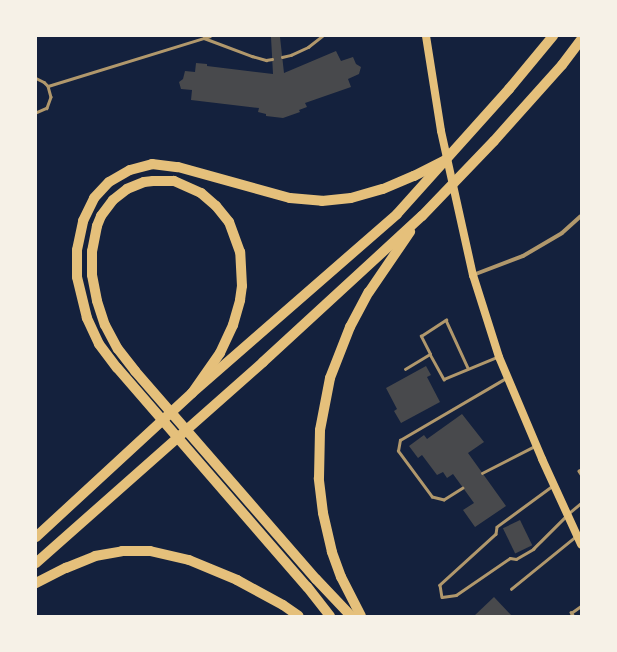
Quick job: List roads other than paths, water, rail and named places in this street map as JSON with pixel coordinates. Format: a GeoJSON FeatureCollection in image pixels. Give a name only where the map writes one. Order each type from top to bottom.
{"type":"FeatureCollection","features":[{"type":"Feature","properties":{"kind":"highway"},"geometry":{"type":"LineString","coordinates":[[36,537],[192,393],[397,214],[509,89],[553,36]]}},
{"type":"Feature","properties":{"kind":"highway"},"geometry":{"type":"LineString","coordinates":[[36,562],[263,362],[422,216],[494,141],[562,65],[581,40]]}},
{"type":"Feature","properties":{"kind":"highway"},"geometry":{"type":"LineString","coordinates":[[330,616],[307,587],[117,368],[99,344],[87,318],[79,291],[77,257],[83,221],[94,198],[110,182],[119,175],[140,166],[164,165],[194,171],[270,194],[290,198],[322,201],[351,198],[382,189],[446,160]]}},
{"type":"Feature","properties":{"kind":"highway"},"geometry":{"type":"LineString","coordinates":[[192,393],[220,352],[233,325],[242,286],[240,252],[228,222],[216,206],[201,193],[174,182],[144,182],[120,194],[107,207],[101,216],[94,238],[92,275],[100,313],[111,337],[126,360],[160,400],[316,579],[351,616]]}},
{"type":"Feature","properties":{"kind":"highway"},"geometry":{"type":"LineString","coordinates":[[361,616],[338,571],[323,513],[318,462],[322,412],[335,362],[358,311],[422,216]]}},
{"type":"Feature","properties":{"kind":"highway"},"geometry":{"type":"LineString","coordinates":[[36,583],[95,556],[122,551],[150,551],[190,560],[238,580],[284,605],[299,616]]}},
{"type":"Feature","properties":{"kind":"main road"},"geometry":{"type":"LineString","coordinates":[[426,36],[441,131],[473,275],[499,356],[536,445],[581,544]]}},
{"type":"Feature","properties":{"kind":"street"},"geometry":{"type":"LineString","coordinates":[[473,275],[523,256],[562,233],[581,216]]}},
{"type":"Feature","properties":{"kind":"lane"},"geometry":{"type":"LineString","coordinates":[[48,86],[210,36]]}},
{"type":"Feature","properties":{"kind":"lane"},"geometry":{"type":"LineString","coordinates":[[282,57],[308,47],[322,36]]}},
{"type":"Feature","properties":{"kind":"lane"},"geometry":{"type":"LineString","coordinates":[[204,38],[252,56],[266,60],[272,59]]}},
{"type":"Feature","properties":{"kind":"lane"},"geometry":{"type":"LineString","coordinates":[[36,78],[44,82],[51,91],[50,103],[42,112],[36,113]]}},
{"type":"Feature","properties":{"kind":"lane"},"geometry":{"type":"LineString","coordinates":[[468,368],[446,320],[421,336],[444,378],[499,356]]}},
{"type":"Feature","properties":{"kind":"lane"},"geometry":{"type":"LineString","coordinates":[[405,368],[430,354]]}},
{"type":"Feature","properties":{"kind":"lane"},"geometry":{"type":"LineString","coordinates":[[463,488],[444,500],[432,497],[398,451],[400,440],[508,377]]}},
{"type":"Feature","properties":{"kind":"lane"},"geometry":{"type":"LineString","coordinates":[[482,473],[536,445]]}},
{"type":"Feature","properties":{"kind":"lane"},"geometry":{"type":"LineString","coordinates":[[581,470],[581,474]]}},
{"type":"Feature","properties":{"kind":"lane"},"geometry":{"type":"LineString","coordinates":[[554,485],[497,527],[496,534],[440,585],[442,596],[456,595],[510,558],[516,558],[533,549],[581,502]]}},
{"type":"Feature","properties":{"kind":"lane"},"geometry":{"type":"LineString","coordinates":[[510,589],[577,535]]}},
{"type":"Feature","properties":{"kind":"lane"},"geometry":{"type":"LineString","coordinates":[[572,616],[571,613],[581,606]]}}]}
